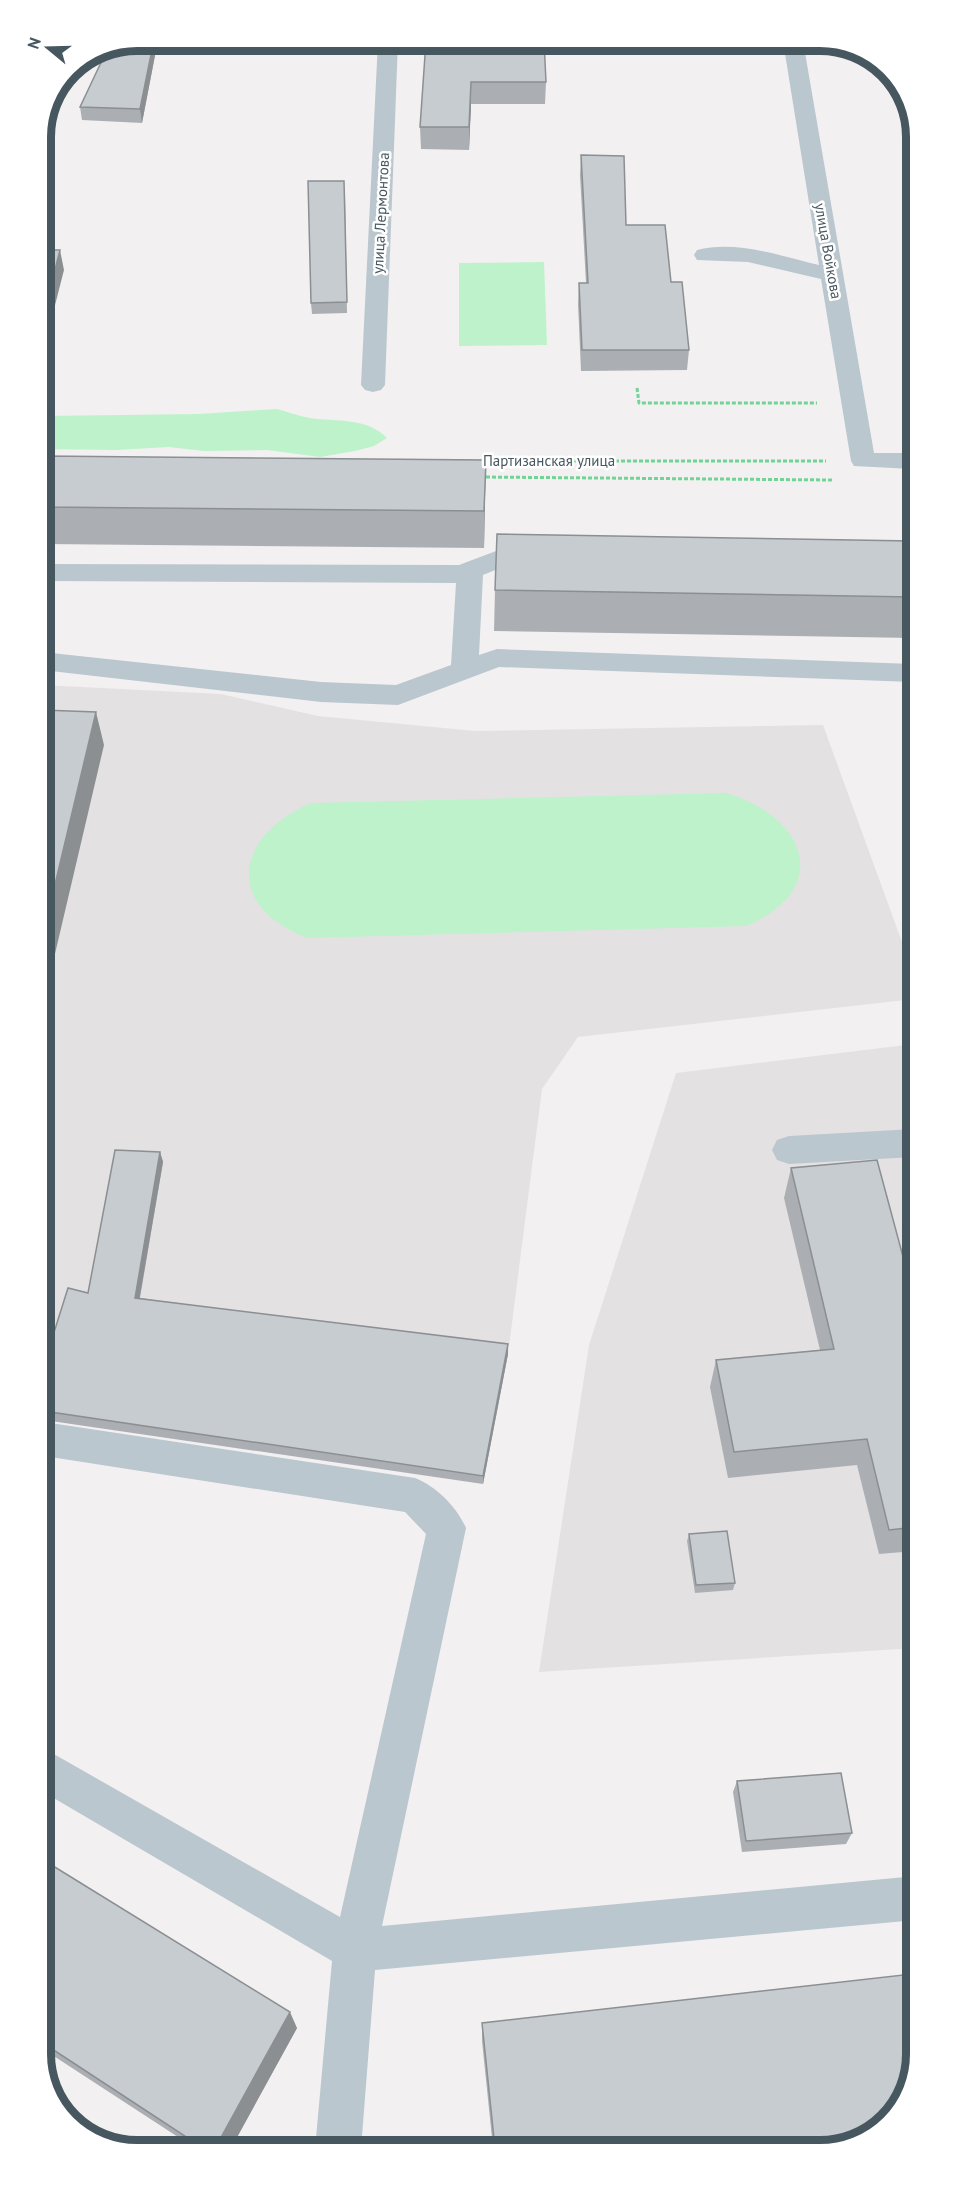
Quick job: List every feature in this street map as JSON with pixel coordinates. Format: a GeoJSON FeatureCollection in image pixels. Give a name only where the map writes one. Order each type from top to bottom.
{"type":"FeatureCollection","features":[{"type":"Feature","properties":{"kind":"street","name":"улица Лермонтова"},"geometry":{"type":"LineString","coordinates":[[373,385],[388,51]]}},
{"type":"Feature","properties":{"kind":"street","name":"улица Войкова"},"geometry":{"type":"LineString","coordinates":[[795,51],[863,461]]}},
{"type":"Feature","properties":{"kind":"street"},"geometry":{"type":"LineString","coordinates":[[705,255],[748,255],[832,275]]}},
{"type":"Feature","properties":{"kind":"street"},"geometry":{"type":"LineString","coordinates":[[863,461],[906,461]]}},
{"type":"Feature","properties":{"kind":"street"},"geometry":{"type":"LineString","coordinates":[[51,572],[462,574],[558,536]]}},
{"type":"Feature","properties":{"kind":"street"},"geometry":{"type":"LineString","coordinates":[[464,671],[470,571]]}},
{"type":"Feature","properties":{"kind":"street"},"geometry":{"type":"LineString","coordinates":[[51,662],[321,692],[398,695],[497,658],[906,673]]}},
{"type":"Feature","properties":{"kind":"street"},"geometry":{"type":"LineString","coordinates":[[789,1150],[906,1143]]}},
{"type":"Feature","properties":{"kind":"street"},"geometry":{"type":"LineString","coordinates":[[51,1440],[415,1496],[447,1528],[355,1950],[339,2140]]}},
{"type":"Feature","properties":{"kind":"street"},"geometry":{"type":"LineString","coordinates":[[51,1773],[355,1950],[906,1899]]}},
{"type":"Feature","properties":{"kind":"path"},"geometry":{"type":"LineString","coordinates":[[637,388],[639,403],[854,403]]}},
{"type":"Feature","properties":{"kind":"path","name":"Партизанская улица"},"geometry":{"type":"LineString","coordinates":[[482,461],[863,461]]}},
{"type":"Feature","properties":{"kind":"path"},"geometry":{"type":"LineString","coordinates":[[473,477],[844,480]]}},
{"type":"Feature","properties":{"kind":"shaded area"},"geometry":{"type":"Polygon","coordinates":[[[51,685],[221,694],[318,716],[475,731],[823,725],[906,953],[906,1000],[578,1037],[542,1089],[508,1354],[51,1354],[51,685]]]}},
{"type":"Feature","properties":{"kind":"shaded area"},"geometry":{"type":"Polygon","coordinates":[[[906,1045],[906,1649],[539,1672],[589,1345],[676,1073],[906,1045]]]}},
{"type":"Feature","properties":{"kind":"green space"},"geometry":{"type":"Polygon","coordinates":[[[544,262],[547,345],[459,346],[459,263],[544,262]]]}},
{"type":"Feature","properties":{"kind":"green space"},"geometry":{"type":"Polygon","coordinates":[[[277,409],[310,418],[361,423],[379,431],[387,438],[374,446],[320,457],[267,450],[204,451],[169,447],[116,450],[51,449],[51,416],[199,414],[277,409]]]}},
{"type":"Feature","properties":{"kind":"green space"},"geometry":{"type":"Polygon","coordinates":[[[726,793],[753,804],[775,818],[791,835],[799,854],[800,873],[792,892],[774,910],[746,926],[307,938],[280,924],[262,908],[251,889],[249,870],[254,852],[266,833],[286,817],[311,803],[726,793]]]}},
{"type":"Feature","properties":{"kind":"building"},"geometry":{"type":"Polygon","coordinates":[[[152,51],[140,109],[80,107],[103,59],[120,53],[152,51]]]}},
{"type":"Feature","properties":{"kind":"building"},"geometry":{"type":"Polygon","coordinates":[[[425,51],[544,51],[546,82],[471,82],[469,127],[420,127],[425,51]]]}},
{"type":"Feature","properties":{"kind":"building"},"geometry":{"type":"Polygon","coordinates":[[[581,155],[624,156],[626,225],[665,225],[671,282],[682,282],[689,350],[582,350],[579,283],[588,283],[581,155]]]}},
{"type":"Feature","properties":{"kind":"building"},"geometry":{"type":"Polygon","coordinates":[[[308,181],[344,181],[347,302],[311,303],[308,181]]]}},
{"type":"Feature","properties":{"kind":"building"},"geometry":{"type":"Polygon","coordinates":[[[51,250],[60,250],[51,285],[51,250]]]}},
{"type":"Feature","properties":{"kind":"building"},"geometry":{"type":"Polygon","coordinates":[[[51,456],[486,460],[484,511],[51,507],[51,456]]]}},
{"type":"Feature","properties":{"kind":"building"},"geometry":{"type":"Polygon","coordinates":[[[497,534],[906,541],[906,597],[495,590],[497,534]]]}},
{"type":"Feature","properties":{"kind":"building"},"geometry":{"type":"Polygon","coordinates":[[[51,710],[96,712],[51,901],[51,710]]]}},
{"type":"Feature","properties":{"kind":"building"},"geometry":{"type":"Polygon","coordinates":[[[115,1150],[160,1152],[135,1298],[508,1344],[483,1476],[51,1412],[51,1342],[68,1288],[88,1293],[115,1150]]]}},
{"type":"Feature","properties":{"kind":"building"},"geometry":{"type":"Polygon","coordinates":[[[877,1160],[906,1268],[906,1528],[889,1530],[867,1439],[734,1452],[716,1360],[834,1349],[791,1168],[877,1160]]]}},
{"type":"Feature","properties":{"kind":"building"},"geometry":{"type":"Polygon","coordinates":[[[727,1531],[735,1583],[696,1585],[689,1534],[727,1531]]]}},
{"type":"Feature","properties":{"kind":"building"},"geometry":{"type":"Polygon","coordinates":[[[841,1773],[852,1833],[746,1841],[737,1781],[841,1773]]]}},
{"type":"Feature","properties":{"kind":"building"},"geometry":{"type":"Polygon","coordinates":[[[51,1865],[290,2012],[220,2140],[191,2140],[51,2048],[51,1865]]]}},
{"type":"Feature","properties":{"kind":"building"},"geometry":{"type":"Polygon","coordinates":[[[906,1975],[906,2054],[897,2092],[892,2102],[873,2122],[858,2131],[832,2139],[494,2140],[482,2023],[906,1975]]]}}]}
